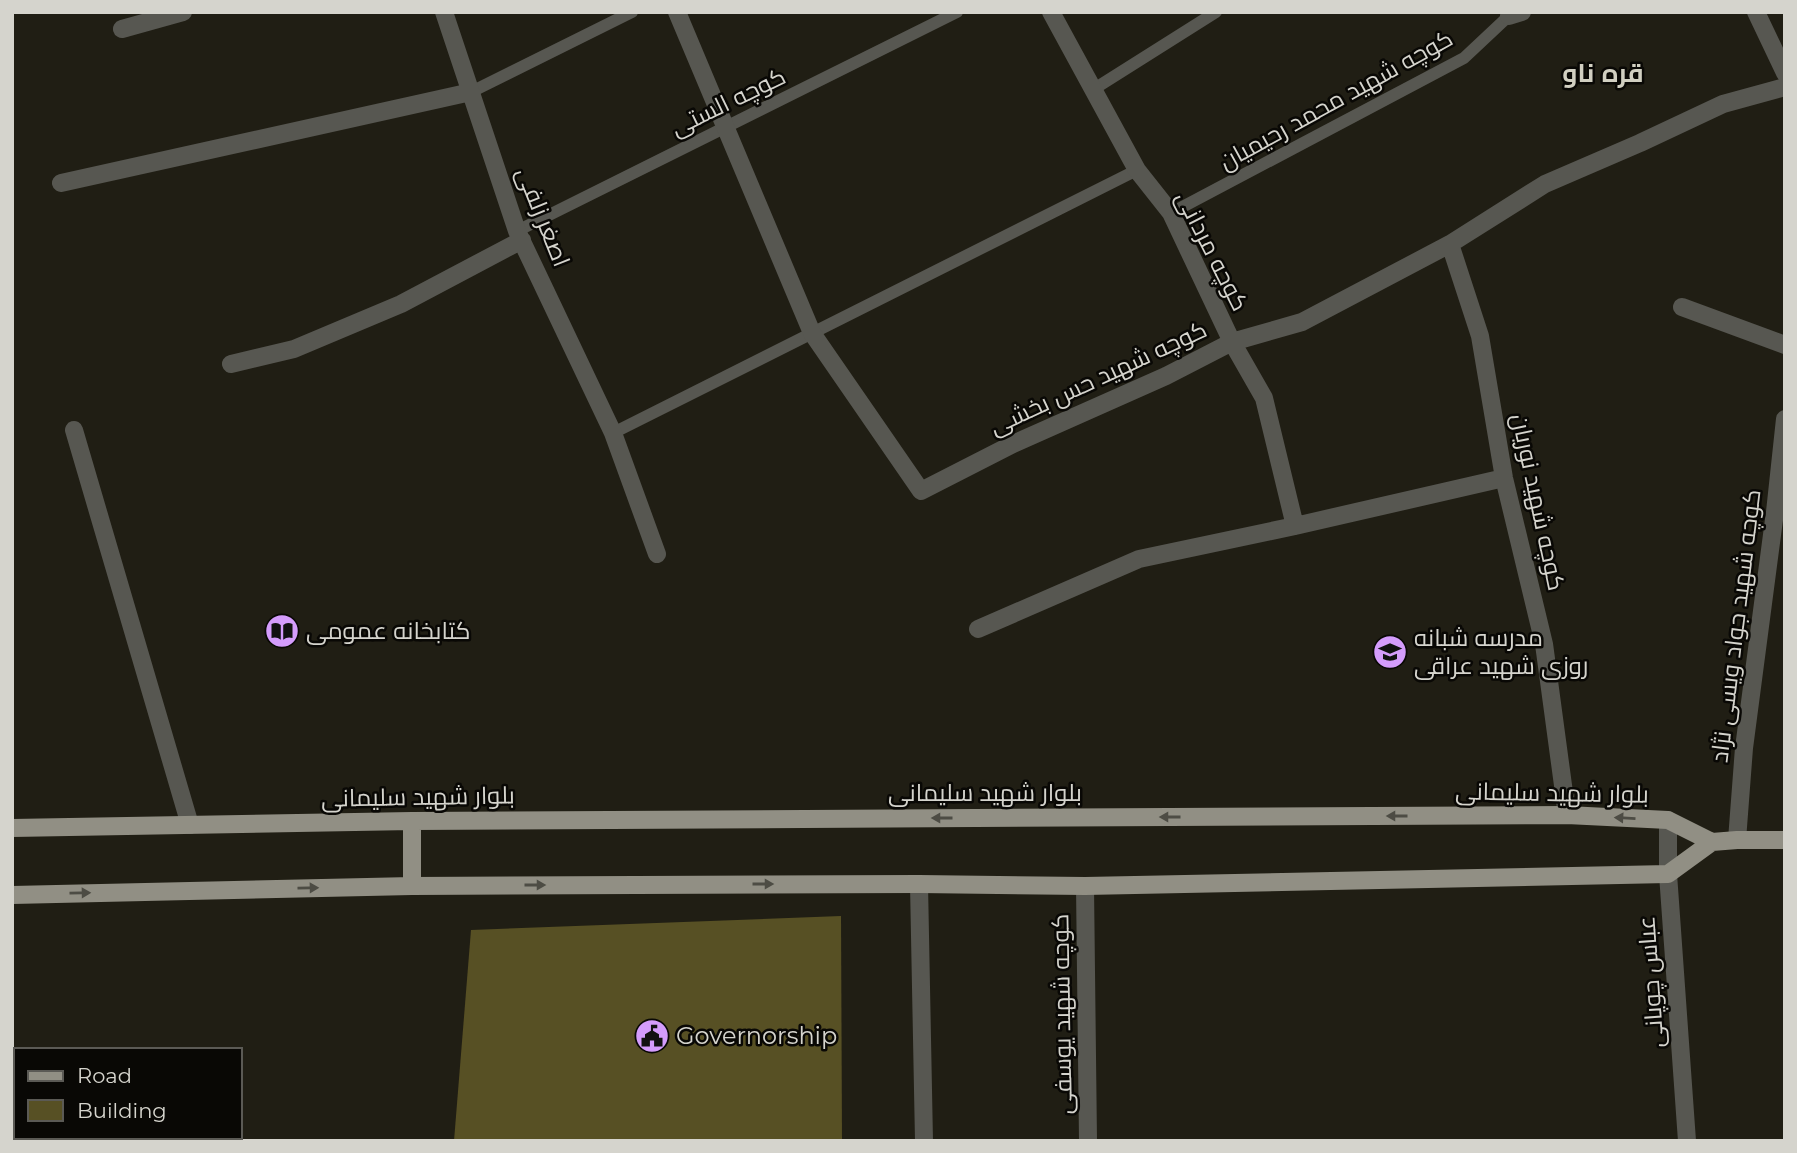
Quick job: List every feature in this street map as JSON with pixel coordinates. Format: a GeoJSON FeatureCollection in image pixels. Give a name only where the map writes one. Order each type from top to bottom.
{"type":"FeatureCollection","features":[{"type":"Feature","properties":{"kind":"main road","name":"بلوار شهید سلیمانی"},"geometry":{"type":"LineString","coordinates":[[12,828],[412,821],[1567,815],[1668,820],[1712,842]]}},
{"type":"Feature","properties":{"kind":"main road"},"geometry":{"type":"LineString","coordinates":[[412,821],[412,886]]}},
{"type":"Feature","properties":{"kind":"main road"},"geometry":{"type":"LineString","coordinates":[[12,895],[412,886],[1085,886],[1668,874],[1712,842],[1785,840]]}},
{"type":"Feature","properties":{"kind":"street"},"geometry":{"type":"LineString","coordinates":[[122,29],[183,12]]}},
{"type":"Feature","properties":{"kind":"street","name":"اصغر زلفی"},"geometry":{"type":"LineString","coordinates":[[444,12],[520,235],[613,433],[657,554]]}},
{"type":"Feature","properties":{"kind":"street","name":"کوچه شهید حس بخشی"},"geometry":{"type":"LineString","coordinates":[[677,12],[812,333],[921,491],[1013,444],[1166,376],[1231,342],[1301,323],[1450,244],[1545,184],[1640,144],[1723,104],[1785,87]]}},
{"type":"Feature","properties":{"kind":"street","name":"کوچه مردانی"},"geometry":{"type":"LineString","coordinates":[[1051,12],[1137,170],[1171,214],[1231,342],[1264,398],[1296,526]]}},
{"type":"Feature","properties":{"kind":"street"},"geometry":{"type":"LineString","coordinates":[[1756,12],[1785,73]]}},
{"type":"Feature","properties":{"kind":"street"},"geometry":{"type":"LineString","coordinates":[[61,183],[471,92]]}},
{"type":"Feature","properties":{"kind":"street"},"geometry":{"type":"LineString","coordinates":[[231,364],[294,349],[401,304],[520,235]]}},
{"type":"Feature","properties":{"kind":"street","name":"کوچه شهید نوریان"},"geometry":{"type":"LineString","coordinates":[[1450,244],[1480,336],[1504,478],[1544,643],[1567,815]]}},
{"type":"Feature","properties":{"kind":"street"},"geometry":{"type":"LineString","coordinates":[[1682,307],[1785,345]]}},
{"type":"Feature","properties":{"kind":"street","name":"کوچه شهید جواد ویسی نژاد"},"geometry":{"type":"LineString","coordinates":[[1737,840],[1744,748],[1785,419]]}},
{"type":"Feature","properties":{"kind":"street"},"geometry":{"type":"LineString","coordinates":[[74,430],[190,825]]}},
{"type":"Feature","properties":{"kind":"street"},"geometry":{"type":"LineString","coordinates":[[978,629],[1139,559],[1504,478]]}},
{"type":"Feature","properties":{"kind":"street","name":"عباس چوپانی"},"geometry":{"type":"LineString","coordinates":[[1668,820],[1668,874],[1687,1141]]}},
{"type":"Feature","properties":{"kind":"street"},"geometry":{"type":"LineString","coordinates":[[919,884],[924,1141]]}},
{"type":"Feature","properties":{"kind":"street","name":"کوچه شهید یوسفی"},"geometry":{"type":"LineString","coordinates":[[1085,886],[1088,1141]]}},
{"type":"Feature","properties":{"kind":"lane"},"geometry":{"type":"LineString","coordinates":[[471,92],[632,12]]}},
{"type":"Feature","properties":{"kind":"lane","name":"کوچه الستی"},"geometry":{"type":"LineString","coordinates":[[520,235],[725,127],[957,12]]}},
{"type":"Feature","properties":{"kind":"lane"},"geometry":{"type":"LineString","coordinates":[[1094,89],[1216,12]]}},
{"type":"Feature","properties":{"kind":"lane","name":"کوچه شهید محمد رحیمیان"},"geometry":{"type":"LineString","coordinates":[[1171,214],[1464,58],[1514,13]]}},
{"type":"Feature","properties":{"kind":"lane"},"geometry":{"type":"LineString","coordinates":[[613,433],[1137,170]]}},
{"type":"Feature","properties":{"kind":"building","name":"Governorship"},"geometry":{"type":"Polygon","coordinates":[[[841,916],[842,1141],[454,1141],[471,930],[841,916]]]}},
{"type":"Feature","properties":{"kind":"place","name":"کتابخانه عمومی"},"geometry":{"type":"Point","coordinates":[282,631]}},
{"type":"Feature","properties":{"kind":"place","name":"مدرسه شبانه روزی شهید عراقی"},"geometry":{"type":"Point","coordinates":[1390,652]}},
{"type":"Feature","properties":{"kind":"place","name":"Governorship"},"geometry":{"type":"Point","coordinates":[652,1036]}},
{"type":"Feature","properties":{"kind":"district","name":"قره ناو"},"geometry":{"type":"Point","coordinates":[1603,73]}}]}
